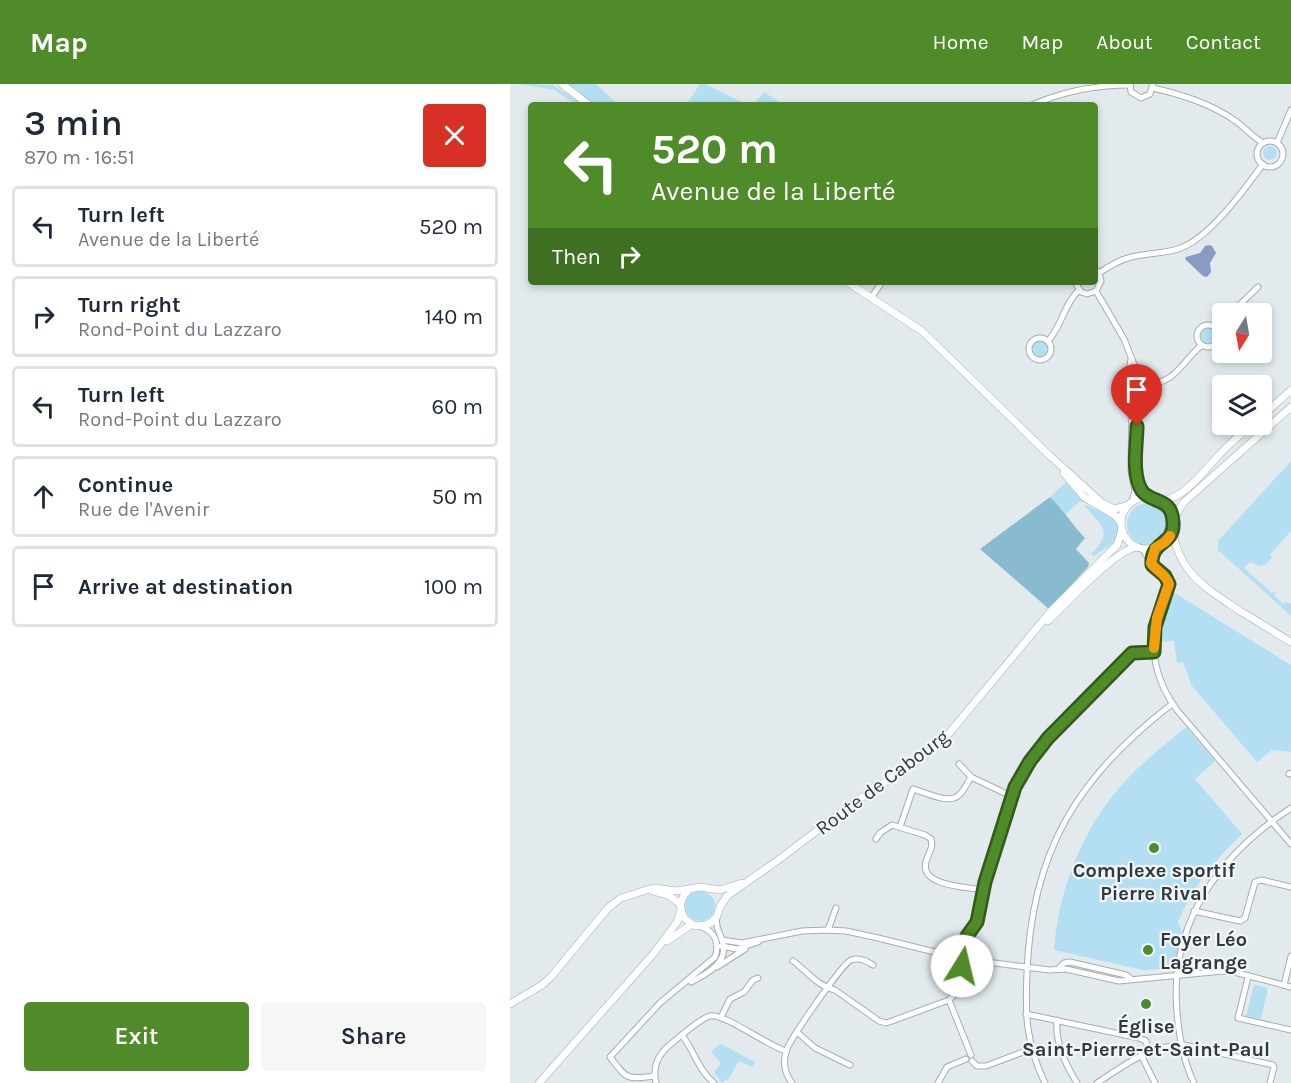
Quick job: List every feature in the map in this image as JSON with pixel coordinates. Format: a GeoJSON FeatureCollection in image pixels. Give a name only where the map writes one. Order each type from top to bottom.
{"type":"FeatureCollection","features":[{"type":"Feature","properties":{"kind":"main road"},"geometry":{"type":"LineString","coordinates":[[554,84],[585,102]]}},
{"type":"Feature","properties":{"kind":"main road"},"geometry":{"type":"LineString","coordinates":[[562,84],[569,91]]}},
{"type":"Feature","properties":{"kind":"main road"},"geometry":{"type":"LineString","coordinates":[[852,285],[908,321],[932,340],[1049,455],[1107,506],[1118,509],[1142,497],[1161,501],[1169,509],[1173,519],[1173,529],[1181,557],[1188,571],[1204,587],[1289,639]]}},
{"type":"Feature","properties":{"kind":"main road"},"geometry":{"type":"LineString","coordinates":[[1272,407],[1291,390]]}},
{"type":"Feature","properties":{"kind":"main road"},"geometry":{"type":"LineString","coordinates":[[1173,519],[1184,502],[1291,407]]}},
{"type":"Feature","properties":{"kind":"main road"},"geometry":{"type":"LineString","coordinates":[[1161,501],[1173,497],[1191,484],[1240,435]]}},
{"type":"Feature","properties":{"kind":"main road"},"geometry":{"type":"LineString","coordinates":[[1049,455],[1084,497],[1116,516],[1128,540],[1140,548]]}},
{"type":"Feature","properties":{"kind":"main road"},"geometry":{"type":"LineString","coordinates":[[1027,640],[1051,611],[1117,545],[1129,504]]}},
{"type":"Feature","properties":{"kind":"main road"},"geometry":{"type":"LineString","coordinates":[[1158,547],[1169,538],[1173,529]]}},
{"type":"Feature","properties":{"kind":"main road"},"geometry":{"type":"LineString","coordinates":[[1027,640],[1125,551],[1140,548],[1170,548],[1181,557]]}},
{"type":"Feature","properties":{"kind":"main road","name":"Route de Cabourg"},"geometry":{"type":"LineString","coordinates":[[747,881],[855,802],[917,761],[946,737],[1027,640]]}},
{"type":"Feature","properties":{"kind":"main road"},"geometry":{"type":"LineString","coordinates":[[510,1004],[551,977],[608,908],[621,898],[653,888],[677,891],[700,887],[724,890],[747,881]]}},
{"type":"Feature","properties":{"kind":"main road"},"geometry":{"type":"LineString","coordinates":[[654,952],[672,936],[695,925],[709,924],[717,916],[727,896],[747,881]]}},
{"type":"Feature","properties":{"kind":"main road"},"geometry":{"type":"LineString","coordinates":[[708,889],[716,895],[720,907]]}},
{"type":"Feature","properties":{"kind":"main road"},"geometry":{"type":"LineString","coordinates":[[539,1083],[654,952],[677,922],[682,897],[689,890]]}},
{"type":"Feature","properties":{"kind":"main road"},"geometry":{"type":"LineString","coordinates":[[642,891],[674,898],[686,921],[695,925]]}},
{"type":"Feature","properties":{"kind":"street"},"geometry":{"type":"LineString","coordinates":[[1041,102],[1078,89],[1130,84],[1134,95],[1141,98],[1148,97],[1153,86],[1206,104],[1237,122],[1263,143]]}},
{"type":"Feature","properties":{"kind":"street"},"geometry":{"type":"LineString","coordinates":[[1277,143],[1291,110]]}},
{"type":"Feature","properties":{"kind":"street"},"geometry":{"type":"LineString","coordinates":[[1273,141],[1277,143],[1282,151],[1280,161],[1272,166],[1263,164],[1257,156],[1257,151],[1263,143],[1273,141]]}},
{"type":"Feature","properties":{"kind":"street"},"geometry":{"type":"LineString","coordinates":[[1098,270],[1129,257],[1168,251],[1194,242],[1221,215],[1263,164]]}},
{"type":"Feature","properties":{"kind":"street"},"geometry":{"type":"LineString","coordinates":[[1076,285],[1079,290],[1087,294],[1096,291],[1101,281],[1098,274]]}},
{"type":"Feature","properties":{"kind":"street"},"geometry":{"type":"LineString","coordinates":[[871,298],[880,285]]}},
{"type":"Feature","properties":{"kind":"street"},"geometry":{"type":"LineString","coordinates":[[1241,303],[1258,287]]}},
{"type":"Feature","properties":{"kind":"street"},"geometry":{"type":"LineString","coordinates":[[1048,341],[1056,332],[1070,301],[1079,290]]}},
{"type":"Feature","properties":{"kind":"street"},"geometry":{"type":"LineString","coordinates":[[1096,291],[1124,339],[1139,375],[1146,384]]}},
{"type":"Feature","properties":{"kind":"street"},"geometry":{"type":"LineString","coordinates":[[1202,345],[1198,338],[1200,329],[1212,326]]}},
{"type":"Feature","properties":{"kind":"street"},"geometry":{"type":"LineString","coordinates":[[1037,339],[1048,341],[1052,350],[1047,358],[1041,361],[1032,357],[1029,350],[1031,343],[1037,339]]}},
{"type":"Feature","properties":{"kind":"street"},"geometry":{"type":"LineString","coordinates":[[1202,345],[1212,346]]}},
{"type":"Feature","properties":{"kind":"street"},"geometry":{"type":"LineString","coordinates":[[1146,384],[1158,383],[1171,377],[1202,345]]}},
{"type":"Feature","properties":{"kind":"street"},"geometry":{"type":"LineString","coordinates":[[1129,504],[1135,491],[1131,470],[1132,408],[1123,385],[1128,376],[1131,357]]}},
{"type":"Feature","properties":{"kind":"street"},"geometry":{"type":"LineString","coordinates":[[1128,376],[1139,375]]}},
{"type":"Feature","properties":{"kind":"street"},"geometry":{"type":"LineString","coordinates":[[1146,384],[1137,401],[1137,474],[1141,489],[1150,497]]}},
{"type":"Feature","properties":{"kind":"street"},"geometry":{"type":"LineString","coordinates":[[1128,394],[1139,395]]}},
{"type":"Feature","properties":{"kind":"street"},"geometry":{"type":"LineString","coordinates":[[1151,563],[1158,547]]}},
{"type":"Feature","properties":{"kind":"street"},"geometry":{"type":"LineString","coordinates":[[1140,548],[1156,569],[1165,576],[1169,584],[1155,627],[1154,652],[1158,675],[1173,704],[1291,844]]}},
{"type":"Feature","properties":{"kind":"street"},"geometry":{"type":"LineString","coordinates":[[793,961],[805,973],[835,990],[879,1021],[886,1023],[949,1000],[959,990],[967,936],[977,922],[983,890],[1011,796],[1030,761],[1048,738],[1132,653],[1154,652]]}},
{"type":"Feature","properties":{"kind":"street"},"geometry":{"type":"LineString","coordinates":[[1045,1083],[1031,1049],[1026,1014],[1028,935],[1038,886],[1054,840],[1084,789],[1125,744],[1173,704]]}},
{"type":"Feature","properties":{"kind":"street"},"geometry":{"type":"LineString","coordinates":[[959,764],[971,777],[1011,796]]}},
{"type":"Feature","properties":{"kind":"street"},"geometry":{"type":"LineString","coordinates":[[900,827],[913,789],[955,799],[971,777]]}},
{"type":"Feature","properties":{"kind":"street"},"geometry":{"type":"LineString","coordinates":[[1194,1083],[1180,1045],[1176,1005],[1176,974],[1184,938],[1194,911],[1222,868],[1246,843],[1291,808]]}},
{"type":"Feature","properties":{"kind":"street"},"geometry":{"type":"LineString","coordinates":[[876,839],[880,833],[892,825],[925,835],[932,839],[933,844],[925,863],[925,872],[932,879],[983,890]]}},
{"type":"Feature","properties":{"kind":"street"},"geometry":{"type":"LineString","coordinates":[[1194,911],[1240,921],[1245,918],[1255,882],[1261,880],[1291,887]]}},
{"type":"Feature","properties":{"kind":"street"},"geometry":{"type":"LineString","coordinates":[[828,930],[834,910]]}},
{"type":"Feature","properties":{"kind":"street"},"geometry":{"type":"LineString","coordinates":[[716,967],[723,947],[716,925],[717,916]]}},
{"type":"Feature","properties":{"kind":"street"},"geometry":{"type":"LineString","coordinates":[[695,925],[708,929],[720,942],[736,943],[802,931],[846,931],[963,959],[1027,968],[1049,970],[1070,962],[1131,978],[1223,971],[1291,987]]}},
{"type":"Feature","properties":{"kind":"street"},"geometry":{"type":"LineString","coordinates":[[684,985],[700,978],[764,939]]}},
{"type":"Feature","properties":{"kind":"street"},"geometry":{"type":"LineString","coordinates":[[654,1076],[635,1079],[628,1077],[610,1057],[660,1003],[715,957],[720,942]]}},
{"type":"Feature","properties":{"kind":"street"},"geometry":{"type":"LineString","coordinates":[[723,947],[737,949],[751,945]]}},
{"type":"Feature","properties":{"kind":"street"},"geometry":{"type":"LineString","coordinates":[[1284,985],[1291,956]]}},
{"type":"Feature","properties":{"kind":"street"},"geometry":{"type":"LineString","coordinates":[[791,1083],[786,1073],[786,1051],[797,1032],[844,965],[850,960],[865,960],[873,965]]}},
{"type":"Feature","properties":{"kind":"street"},"geometry":{"type":"LineString","coordinates":[[1248,977],[1238,1018],[1291,1030]]}},
{"type":"Feature","properties":{"kind":"street"},"geometry":{"type":"LineString","coordinates":[[721,1017],[730,999],[744,992],[753,980],[758,978]]}},
{"type":"Feature","properties":{"kind":"street"},"geometry":{"type":"LineString","coordinates":[[949,1000],[969,1058],[977,1066],[986,1066],[1031,1049]]}},
{"type":"Feature","properties":{"kind":"street"},"geometry":{"type":"LineString","coordinates":[[1026,1014],[1139,1038],[1146,1041],[1149,1052]]}},
{"type":"Feature","properties":{"kind":"street"},"geometry":{"type":"LineString","coordinates":[[656,1083],[654,1076],[660,1054],[708,1017],[721,1017],[786,1051]]}},
{"type":"Feature","properties":{"kind":"street"},"geometry":{"type":"LineString","coordinates":[[1057,1020],[1057,1035],[1062,1053],[1077,1083]]}},
{"type":"Feature","properties":{"kind":"street"},"geometry":{"type":"LineString","coordinates":[[797,1032],[815,1048],[850,1065]]}},
{"type":"Feature","properties":{"kind":"street"},"geometry":{"type":"LineString","coordinates":[[682,1035],[692,1048],[707,1078],[714,1083]]}},
{"type":"Feature","properties":{"kind":"street"},"geometry":{"type":"LineString","coordinates":[[1098,1083],[1141,1055],[1180,1045],[1270,1065],[1274,1067],[1270,1083]]}},
{"type":"Feature","properties":{"kind":"street"},"geometry":{"type":"LineString","coordinates":[[1141,1055],[1155,1083]]}},
{"type":"Feature","properties":{"kind":"street"},"geometry":{"type":"LineString","coordinates":[[938,1083],[947,1067],[969,1058]]}},
{"type":"Feature","properties":{"kind":"street"},"geometry":{"type":"LineString","coordinates":[[1108,1076],[1112,1083]]}},
{"type":"Feature","properties":{"kind":"shaded area"},"geometry":{"type":"Polygon","coordinates":[[[520,84],[553,85],[579,102],[572,102],[554,90],[520,84]]]}},
{"type":"Feature","properties":{"kind":"shaded area"},"geometry":{"type":"Polygon","coordinates":[[[567,84],[596,84],[615,102],[592,102],[567,84]]]}},
{"type":"Feature","properties":{"kind":"shaded area"},"geometry":{"type":"Polygon","coordinates":[[[700,84],[705,84],[742,102],[688,102],[700,84]]]}},
{"type":"Feature","properties":{"kind":"shaded area"},"geometry":{"type":"Polygon","coordinates":[[[764,92],[779,102],[756,102],[764,92]]]}},
{"type":"Feature","properties":{"kind":"shaded area"},"geometry":{"type":"Polygon","coordinates":[[[1267,146],[1273,146],[1277,153],[1273,160],[1267,160],[1263,156],[1263,150],[1267,146]]]}},
{"type":"Feature","properties":{"kind":"shaded area"},"geometry":{"type":"Polygon","coordinates":[[[1209,245],[1216,253],[1210,263],[1211,272],[1207,277],[1185,259],[1200,253],[1205,246],[1209,245]]]}},
{"type":"Feature","properties":{"kind":"shaded area"},"geometry":{"type":"Polygon","coordinates":[[[1209,328],[1212,329],[1212,343],[1209,344],[1201,336],[1209,328]]]}},
{"type":"Feature","properties":{"kind":"shaded area"},"geometry":{"type":"Polygon","coordinates":[[[1040,340],[1046,343],[1049,349],[1046,355],[1040,358],[1034,355],[1031,349],[1034,343],[1040,340]]]}},
{"type":"Feature","properties":{"kind":"shaded area"},"geometry":{"type":"Polygon","coordinates":[[[1132,377],[1138,377],[1143,385],[1141,391],[1132,393],[1127,388],[1127,382],[1132,377]]]}},
{"type":"Feature","properties":{"kind":"shaded area"},"geometry":{"type":"Polygon","coordinates":[[[1291,461],[1291,531],[1270,555],[1272,558],[1265,565],[1259,566],[1250,562],[1244,568],[1272,593],[1276,592],[1274,595],[1283,604],[1286,602],[1291,604],[1291,616],[1218,550],[1218,541],[1291,461]]]}},
{"type":"Feature","properties":{"kind":"shaded area"},"geometry":{"type":"Polygon","coordinates":[[[1066,482],[1083,501],[1082,503],[1080,501],[1066,514],[1050,497],[1066,482]]]}},
{"type":"Feature","properties":{"kind":"shaded area"},"geometry":{"type":"Polygon","coordinates":[[[1050,497],[1085,538],[1076,549],[1089,563],[1088,567],[1049,609],[980,549],[1050,497]]]}},
{"type":"Feature","properties":{"kind":"shaded area"},"geometry":{"type":"Polygon","coordinates":[[[1148,503],[1156,504],[1163,509],[1168,516],[1168,532],[1163,539],[1156,544],[1148,545],[1140,544],[1133,539],[1128,532],[1127,524],[1128,516],[1133,509],[1140,504],[1148,503]]]}},
{"type":"Feature","properties":{"kind":"shaded area"},"geometry":{"type":"Polygon","coordinates":[[[1085,506],[1112,518],[1119,530],[1114,543],[1094,556],[1091,554],[1104,534],[1100,524],[1085,506]]]}},
{"type":"Feature","properties":{"kind":"shaded area"},"geometry":{"type":"Polygon","coordinates":[[[1173,592],[1291,665],[1291,752],[1272,750],[1257,762],[1192,686],[1183,662],[1177,663],[1174,641],[1158,642],[1165,606],[1173,592]]]}},
{"type":"Feature","properties":{"kind":"shaded area","name":"Complexe sportif Pierre Rival"},"geometry":{"type":"Polygon","coordinates":[[[1186,727],[1215,761],[1195,779],[1242,834],[1213,864],[1190,897],[1178,922],[1182,933],[1175,960],[1167,969],[1143,970],[1054,950],[1061,903],[1076,858],[1086,837],[1111,797],[1127,779],[1186,727]]]}},
{"type":"Feature","properties":{"kind":"shaded area"},"geometry":{"type":"Polygon","coordinates":[[[700,891],[710,896],[715,906],[710,916],[700,921],[690,916],[685,906],[690,896],[700,891]]]}},
{"type":"Feature","properties":{"kind":"shaded area"},"geometry":{"type":"Polygon","coordinates":[[[1254,985],[1268,988],[1261,1019],[1246,1016],[1254,985]]]}},
{"type":"Feature","properties":{"kind":"shaded area"},"geometry":{"type":"Polygon","coordinates":[[[721,1044],[755,1062],[752,1067],[739,1061],[729,1078],[722,1083],[714,1072],[721,1064],[711,1051],[721,1044]]]}},
{"type":"Feature","properties":{"kind":"slow traffic"},"geometry":{"type":"LineString","coordinates":[[1154,648],[1157,618],[1169,584],[1165,576],[1151,563],[1155,548],[1170,536]]}},
{"type":"Feature","properties":{"kind":"place","name":"Complexe sportif Pierre Rival"},"geometry":{"type":"Point","coordinates":[1154,848]}},
{"type":"Feature","properties":{"kind":"place","name":"Foyer Léo Lagrange"},"geometry":{"type":"Point","coordinates":[1148,950]}},
{"type":"Feature","properties":{"kind":"place","name":"Église Saint-Pierre-et-Saint-Paul"},"geometry":{"type":"Point","coordinates":[1146,1004]}},
{"type":"Feature","properties":{"kind":"route"},"geometry":{"type":"LineString","coordinates":[[962,966],[967,936],[976,926],[985,882],[1011,796],[1030,761],[1048,738],[1132,653],[1154,652],[1155,627],[1169,584],[1165,576],[1151,563],[1155,548],[1169,538],[1173,529],[1173,519],[1166,504],[1147,495],[1139,484],[1136,470],[1137,426]]}}]}
